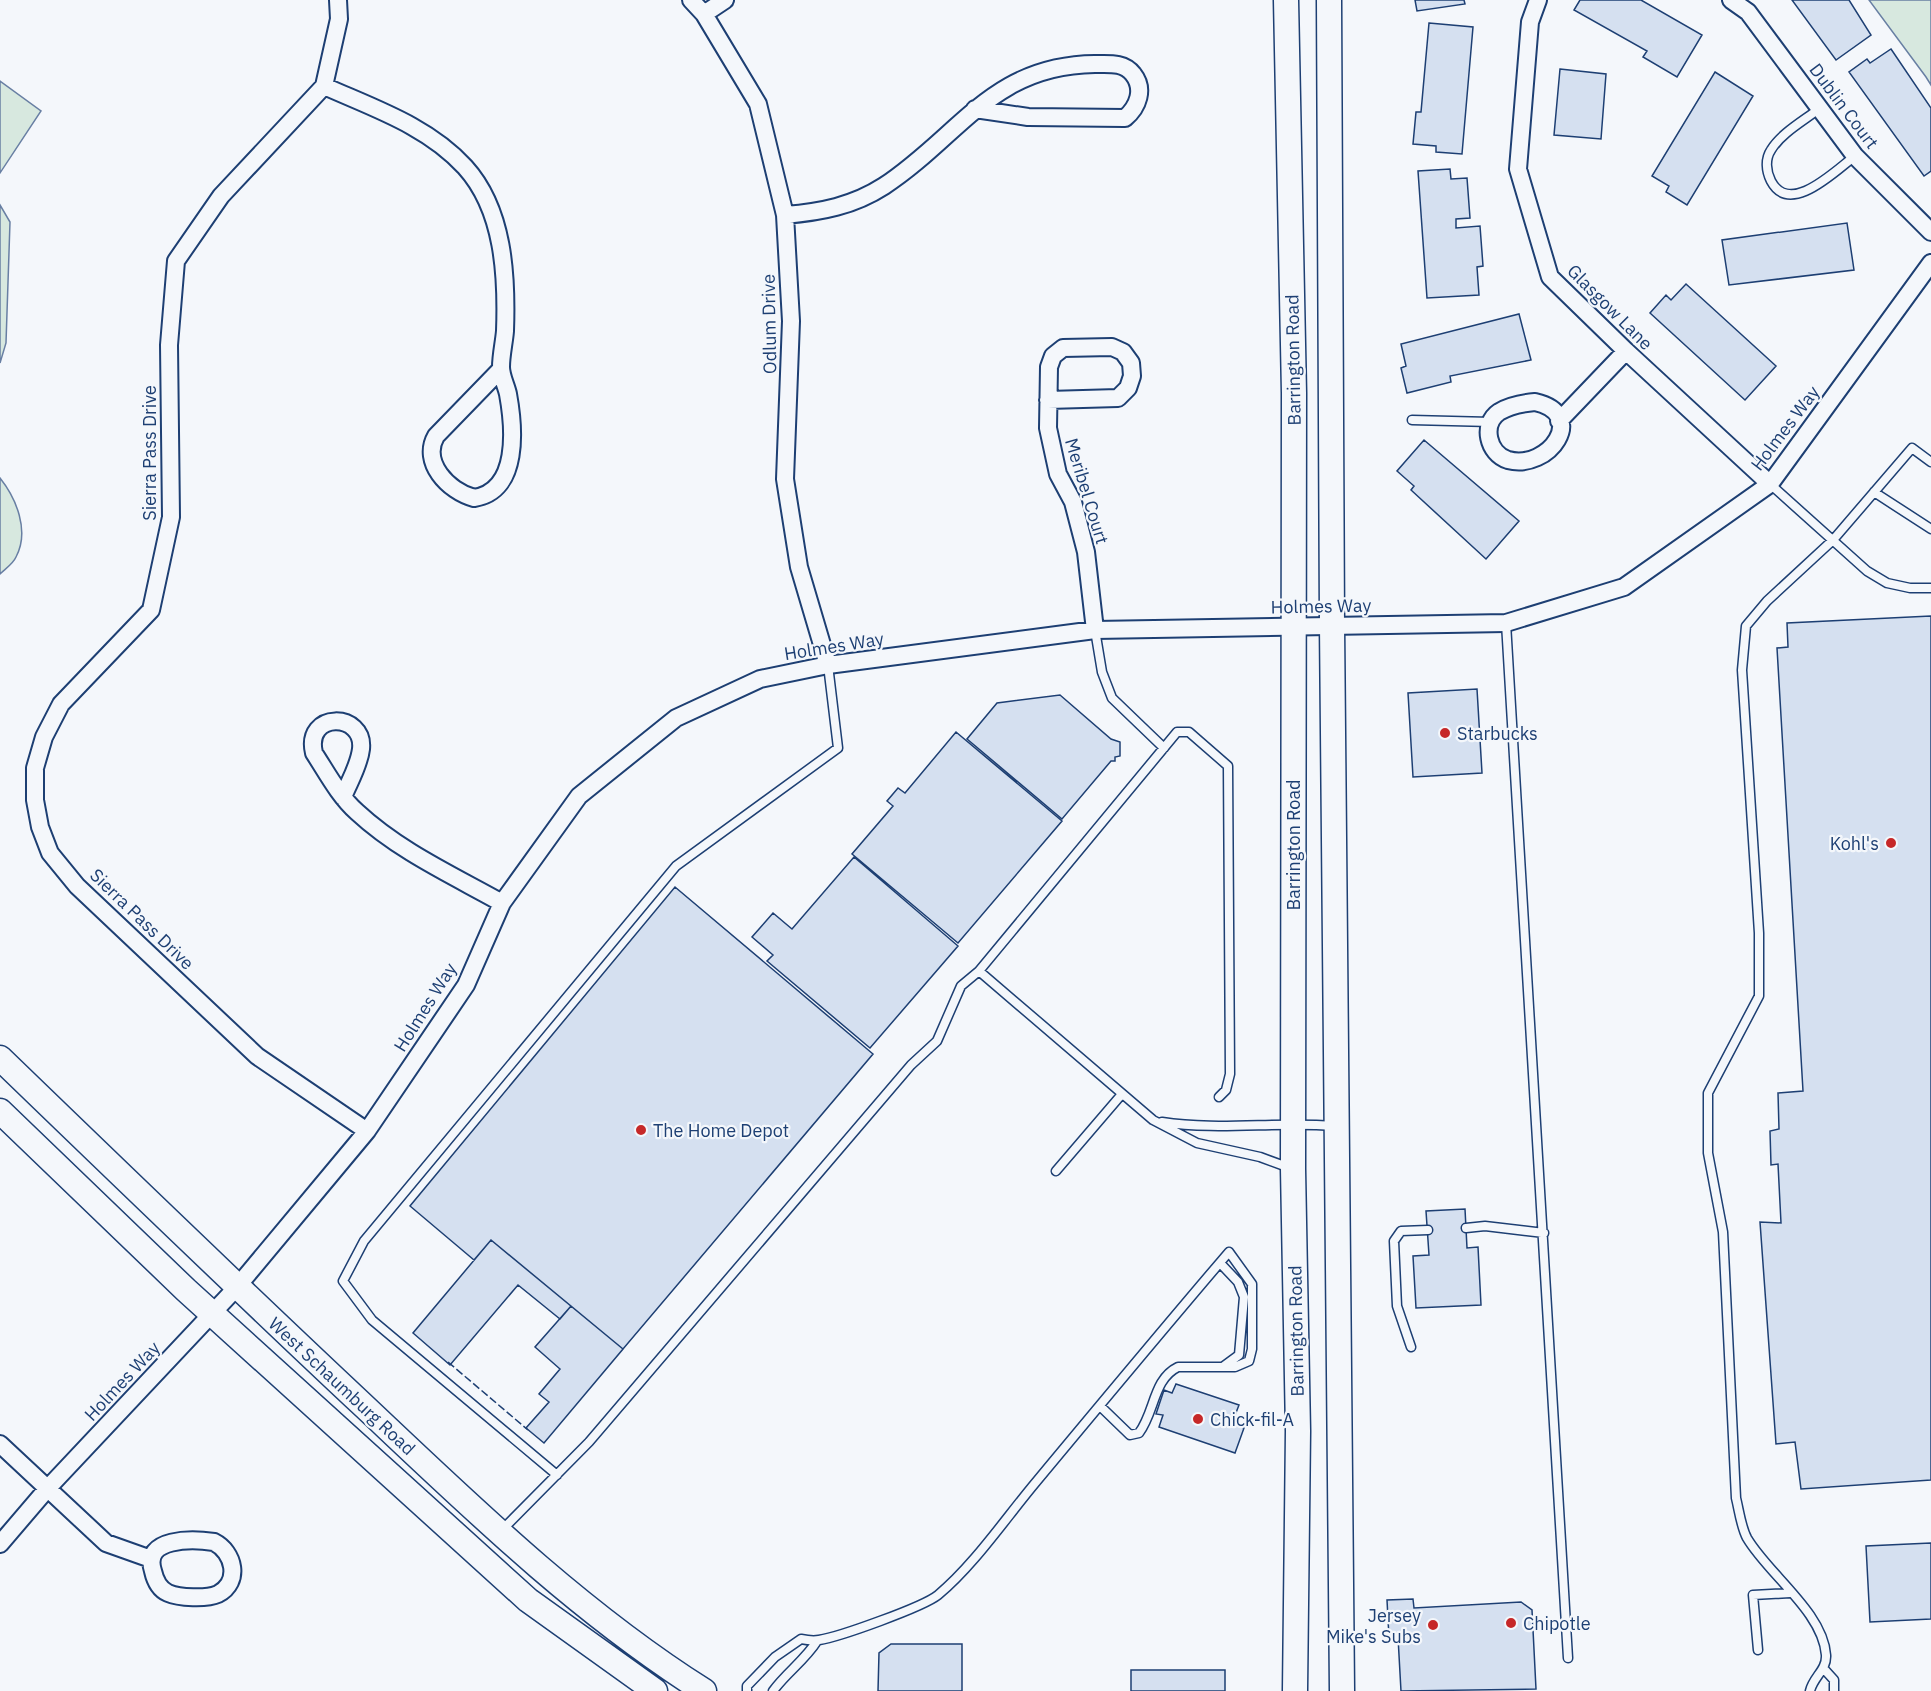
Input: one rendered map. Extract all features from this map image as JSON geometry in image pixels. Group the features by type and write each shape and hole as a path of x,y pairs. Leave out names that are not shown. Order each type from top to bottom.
{"main road":[{"name":"Barrington Road","path":"1286,0 1294,393 1293,1169 1298,1431 1295,1691"},
{"name":"Barrington Road","path":"1329,0 1332,625 1342,1691"},
{"name":"West Schaumburg Road","path":"0,1058 237,1287 498,1533 579,1600 704,1691"},
{"name":"West Schaumburg Road","path":"0,1112 186,1290 213,1312 528,1600 655,1691"}],"street":[{"path":"338,0 339,19 324,86 422,130 466,167 492,209 501,248 505,332 501,369 508,395 511,456 498,485 491,492 474,498 457,490 433,467 430,450 436,436 501,369"},
{"name":"Odlum Drive","path":"691,0 704,14 758,104 785,215 791,321 785,479 800,567 828,666"},
{"path":"704,14 725,0"},
{"name":"Glasgow Lane","path":"1538,0 1530,22 1518,169 1551,276 1626,351 1770,484"},
{"name":"Dublin Court","path":"1731,0 1748,12 1855,156 1931,232"},
{"path":"785,215 824,212 866,196 912,165 975,109 1010,84 1038,71 1069,64 1115,64 1126,67 1135,75 1139,88 1138,102 1125,118 1028,117 975,109"},
{"name":"Sierra Pass Drive","path":"324,86 221,196 176,261 169,345 171,517 151,609 61,704 44,737 35,768 35,800 40,827 50,853 77,886 257,1056 368,1131"},
{"name":"Holmes Way","path":"0,1544 47,1489 237,1287 368,1131 466,985 502,903 579,796 676,718 760,679 828,666 1095,630 1506,622 1624,587 1770,484 1931,263"},
{"name":"Meribel Court","path":"1048,400 1118,398 1128,388 1131,363 1123,352 1112,347 1058,351 1049,366 1048,400 1048,428 1058,474 1073,502 1086,552 1095,630"},
{"path":"1559,421 1626,351"},
{"path":"1535,402 1551,408 1559,421 1561,433 1553,448 1546,453 1519,461 1502,458 1495,452 1488,436 1491,422 1499,412 1535,402"},
{"path":"343,797 357,812 401,847 502,903"},
{"path":"0,1444 106,1543 151,1558"},
{"path":"214,1542 230,1555 231,1578 218,1594 168,1593 157,1583 151,1558 158,1548 169,1543 214,1542"}],"lane":[{"path":"1820,108 1771,149 1767,161 1768,175 1774,187 1786,194 1801,194 1813,188 1855,156"},
{"path":"1412,420 1491,422"},
{"path":"1810,1691 1812,1683 1824,1669 1826,1654 1816,1623 1746,1537 1736,1498 1723,1232 1708,1153 1708,1093 1759,996 1759,933 1742,670 1746,626 1767,601 1833,540 1912,448 1931,462"},
{"path":"1770,484 1867,571 1887,584 1910,588 1931,588"},
{"path":"1874,492 1931,529"},
{"path":"1506,622 1568,1658"},
{"path":"1095,630 1102,672 1112,698 1164,748"},
{"path":"557,1475 372,1320 344,1281 364,1240 676,866 838,748 828,666"},
{"path":"498,1533 589,1443 911,1065 937,1041 961,986 980,971 1177,732 1189,732 1228,766 1230,1074 1226,1090 1219,1097"},
{"path":"980,971 1153,1120 1197,1143 1260,1157 1293,1169"},
{"path":"1056,1171 1122,1094"},
{"path":"1153,1120 1196,1127 1293,1123 1338,1127"},
{"path":"1466,1228 1485,1226 1544,1233"},
{"path":"1411,1347 1397,1306 1394,1240 1401,1231 1428,1230"},
{"path":"747,1691 747,1686 786,1648 801,1639 817,1641 855,1630 935,1597 954,1580 1229,1252 1252,1284 1252,1349 1249,1361 1235,1367 1178,1367 1170,1371 1162,1379 1146,1424 1139,1433 1130,1435 1100,1406"},
{"path":"1220,1263 1238,1282 1244,1297 1239,1355 1221,1367"},
{"path":"1758,1650 1753,1595 1790,1593"},
{"path":"773,1691 784,1676 808,1655 817,1641"},
{"path":"1824,1669 1834,1680 1834,1691"}],"shaded area":[{"path":"1869,0 1931,0 1931,85 1926,77"},
{"path":"0,81 41,111 0,173"},
{"path":"0,205 10,222 6,343 0,363"},
{"path":"0,478 16,505 22,536 15,560 0,574"}],"building":[{"path":"1415,0 1464,0 1465,4 1417,11"},
{"path":"1580,0 1641,0 1702,35 1677,77 1643,57 1647,51 1574,10"},
{"path":"1792,0 1849,0 1871,35 1836,60"},
{"path":"1429,23 1473,27 1462,154 1436,152 1436,146 1413,144 1416,112 1421,112"},
{"path":"1891,49 1931,108 1931,171 1924,176 1849,72 1867,59 1870,63"},
{"path":"1560,69 1606,74 1601,139 1554,135"},
{"path":"1715,72 1753,96 1687,205 1666,192 1669,186 1652,176"},
{"path":"1450,169 1451,179 1467,178 1470,218 1456,219 1456,228 1480,226 1483,266 1477,267 1479,295 1427,298 1418,171"},
{"path":"1847,223 1854,270 1729,285 1722,240"},
{"path":"1686,284 1776,366 1745,400 1650,313 1666,295 1671,300"},
{"path":"1519,314 1531,360 1450,376 1451,382 1407,393 1401,368 1406,366 1401,344"},
{"path":"1424,440 1519,521 1486,559 1411,490 1414,486 1397,471"},
{"path":"1931,616 1931,1480 1801,1489 1795,1442 1776,1444 1760,1222 1781,1223 1778,1164 1771,1165 1770,1131 1779,1129 1778,1093 1803,1091 1777,648 1788,647 1787,623"},
{"name":"Starbucks","path":"1477,689 1482,773 1413,777 1408,693"},
{"path":"1060,695 1111,739 1120,742 1120,756 1115,757 1115,761 1111,761 1062,819 967,739 997,703"},
{"path":"956,732 1062,821 958,943 852,854 893,806 887,801 898,788 905,793"},
{"path":"854,857 958,946 870,1048 767,961 773,955 752,937 773,913 792,929"},
{"name":"The Home Depot","path":"675,887 873,1054 623,1349 491,1240 474,1260 410,1206"},
{"path":"1465,1209 1467,1248 1478,1247 1481,1305 1416,1308 1413,1256 1429,1255 1426,1211"},
{"path":"491,1240 571,1306 560,1319 518,1285 450,1365 413,1333"},
{"path":"571,1306 623,1349 544,1443 526,1428 549,1402 539,1394 560,1369 535,1347"},
{"name":"Chick-fil-A","path":"1176,1384 1239,1405 1232,1423 1244,1428 1235,1453 1159,1427 1163,1415 1156,1414 1164,1390 1172,1393"},
{"path":"1931,1543 1931,1619 1870,1622 1866,1546"},
{"path":"1413,1599 1414,1608 1521,1602 1532,1610 1536,1689 1401,1691 1398,1637 1389,1638 1387,1600"},
{"path":"891,1644 962,1644 962,1691 878,1691 879,1653"},
{"path":"1131,1670 1225,1670 1225,1691 1131,1691"}],"fence":[{"path":"448,1362 528,1430"}],"place":[{"name":"Starbucks","path":"1445,733"},
{"name":"Kohl's","path":"1891,843"},
{"name":"The Home Depot","path":"641,1130"},
{"name":"Chick-fil-A","path":"1198,1419"},
{"name":"Chipotle","path":"1511,1623"},
{"name":"Jersey Mike's Subs","path":"1433,1625"}]}
